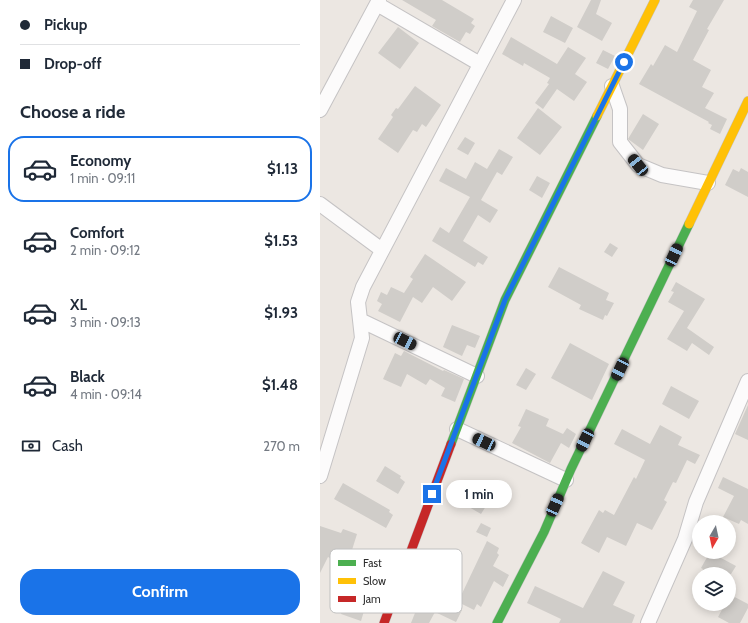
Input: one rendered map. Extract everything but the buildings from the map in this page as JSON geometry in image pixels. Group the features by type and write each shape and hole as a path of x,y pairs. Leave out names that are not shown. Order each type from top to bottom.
{"street":[{"path":"320,476 362,338 362,321 358,302 363,287 514,0"},
{"path":"411,549 505,300 655,0"},
{"path":"320,110 378,2 480,64"},
{"path":"612,86 620,109 620,142 638,165 662,175 708,183"},
{"path":"496,623 544,532 566,480 748,101"},
{"path":"320,204 382,250"},
{"path":"362,321 477,376"},
{"path":"648,623 685,539 696,502 748,381"},
{"path":"456,429 566,480"},
{"path":"384,623 388,613"}],"traffic: fast":[{"path":"451,444 505,300 597,116"},
{"path":"497,623 544,532 571,469 689,224"}],"traffic: slow":[{"path":"597,116 655,0"},
{"path":"689,224 748,101"}],"traffic: jam":[{"path":"412,549 451,444"},
{"path":"384,623 388,613"}],"route":[{"path":"432,494 505,300 624,62"}]}
